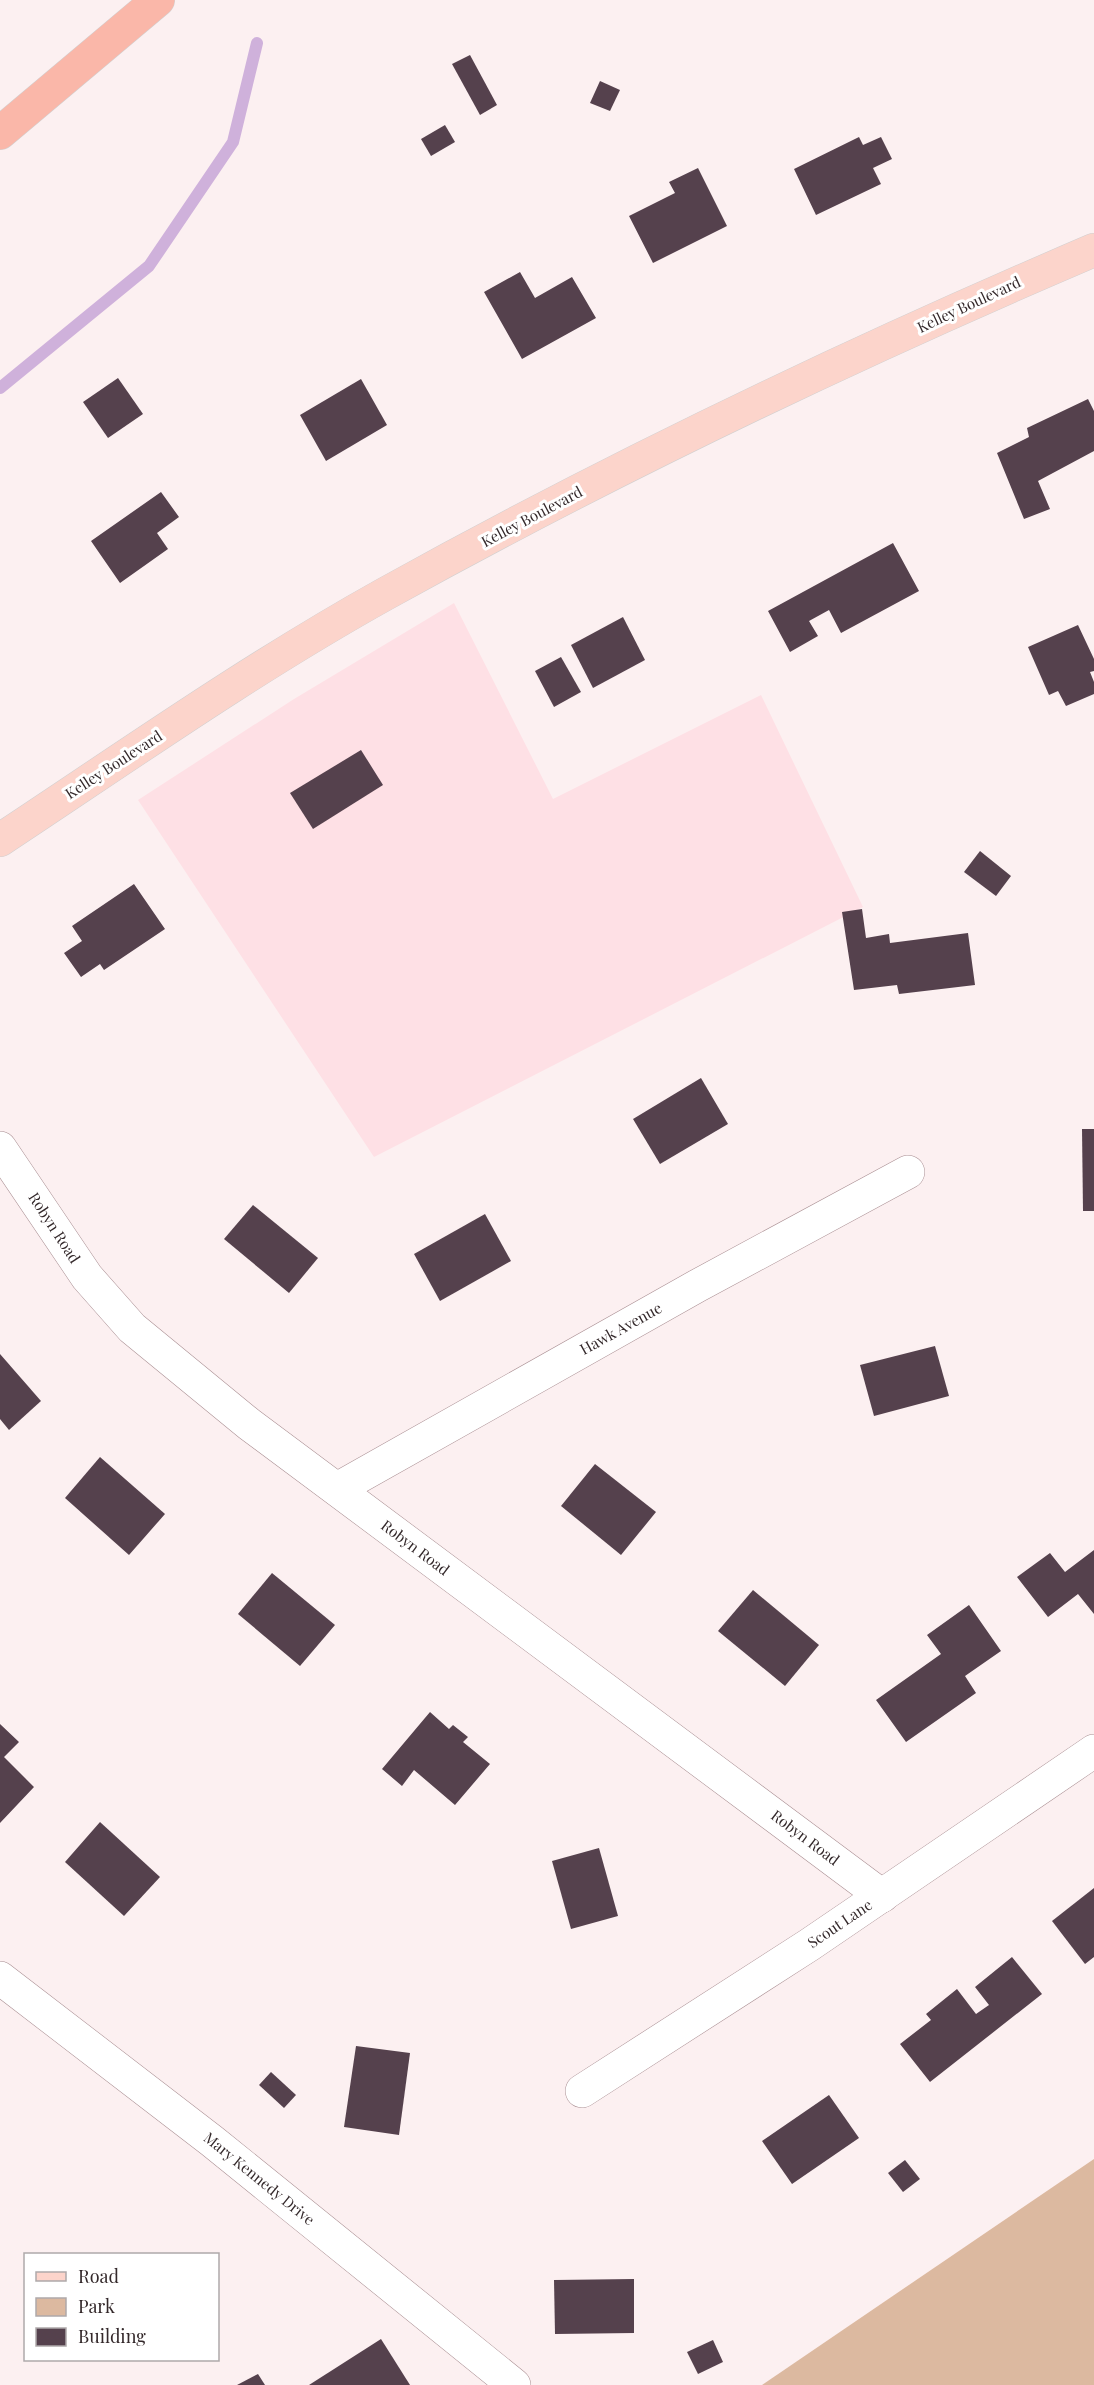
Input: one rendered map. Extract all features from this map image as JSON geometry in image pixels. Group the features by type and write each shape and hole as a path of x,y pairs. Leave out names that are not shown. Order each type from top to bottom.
{"highway":[{"path":"0,133 158,0"}],"main road":[{"name":"Kelley Boulevard","path":"0,840 241,681 384,595 580,491 764,401 1003,289 1094,250"}],"street":[{"name":"Robyn Road","path":"0,1148 87,1277 132,1328 249,1424 882,1896"},
{"name":"Hawk Avenue","path":"337,1489 697,1286 908,1172"},
{"name":"Scout Lane","path":"582,2091 882,1896 1094,1751"},
{"name":"Mary Kennedy Drive","path":"0,1978 212,2141 514,2385"}],"shaded area":[{"path":"454,603 553,799 761,695 863,907 374,1157 138,800 294,699"}],"green space":[{"path":"1094,2159 1094,2385 762,2385"}],"building":[{"path":"470,55 497,105 480,115 452,64"},
{"path":"600,81 620,90 610,111 590,103"},
{"path":"445,125 455,142 431,156 421,139"},
{"path":"859,137 863,145 881,137 892,159 873,168 881,184 816,215 794,169"},
{"path":"698,168 727,226 653,263 629,216 675,193 669,182"},
{"path":"520,272 535,298 572,277 596,318 522,359 484,292"},
{"path":"118,378 143,414 108,438 83,402"},
{"path":"361,379 387,425 326,461 300,415"},
{"path":"1088,399 1094,411 1094,451 1038,481 1050,509 1024,519 997,453 1029,437 1027,428"},
{"path":"161,492 179,517 157,533 168,549 120,583 91,541"},
{"path":"893,543 919,591 841,633 829,610 809,621 818,636 790,652 768,611"},
{"path":"623,617 645,660 593,688 571,645"},
{"path":"1078,625 1094,659 1094,671 1090,672 1094,682 1094,694 1066,706 1058,691 1049,695 1028,647"},
{"path":"561,657 581,692 554,707 535,671"},
{"path":"361,750 383,785 313,829 290,793"},
{"path":"980,851 1011,876 996,896 964,872"},
{"path":"134,884 165,929 104,970 100,964 81,977 64,953 82,941 72,926"},
{"path":"862,909 866,938 889,934 890,943 968,933 975,985 899,994 897,985 854,990 842,912"},
{"path":"701,1078 728,1124 660,1164 633,1119"},
{"path":"1082,1129 1094,1129 1094,1211 1083,1211"},
{"path":"253,1205 318,1258 289,1293 224,1239"},
{"path":"485,1214 511,1261 440,1301 414,1254"},
{"path":"935,1346 949,1396 874,1416 860,1365"},
{"path":"0,1354 41,1401 9,1430 0,1419"},
{"path":"100,1457 165,1514 129,1555 65,1498"},
{"path":"595,1464 656,1512 621,1555 561,1506"},
{"path":"1094,1550 1094,1614 1078,1594 1048,1617 1017,1577 1050,1553 1065,1572"},
{"path":"272,1573 335,1625 300,1666 238,1614"},
{"path":"753,1590 819,1645 785,1686 718,1631"},
{"path":"969,1605 1001,1651 965,1676 976,1693 906,1742 876,1700 941,1654 927,1635"},
{"path":"430,1712 449,1729 453,1725 468,1737 463,1742 490,1764 455,1805 414,1770 402,1786 382,1769"},
{"path":"0,1724 19,1742 4,1757 34,1787 0,1823"},
{"path":"100,1822 160,1877 124,1916 65,1862"},
{"path":"599,1848 618,1916 571,1929 552,1861"},
{"path":"1094,1888 1094,1957 1085,1964 1052,1921"},
{"path":"1012,1957 1042,1994 930,2082 900,2044 931,2020 926,2014 957,1989 976,2014 989,2005 975,1987"},
{"path":"356,2046 410,2053 399,2135 344,2127"},
{"path":"271,2072 296,2095 284,2108 259,2085"},
{"path":"829,2095 859,2138 792,2184 762,2141"},
{"path":"905,2160 920,2179 903,2192 888,2173"},
{"path":"634,2279 634,2333 555,2334 554,2280"},
{"path":"381,2339 410,2385 309,2385"},
{"path":"713,2340 723,2362 698,2374 687,2352"},
{"path":"258,2374 265,2385 237,2385"}],"waterway":[{"path":"0,388 149,266 233,142 257,43"}]}
